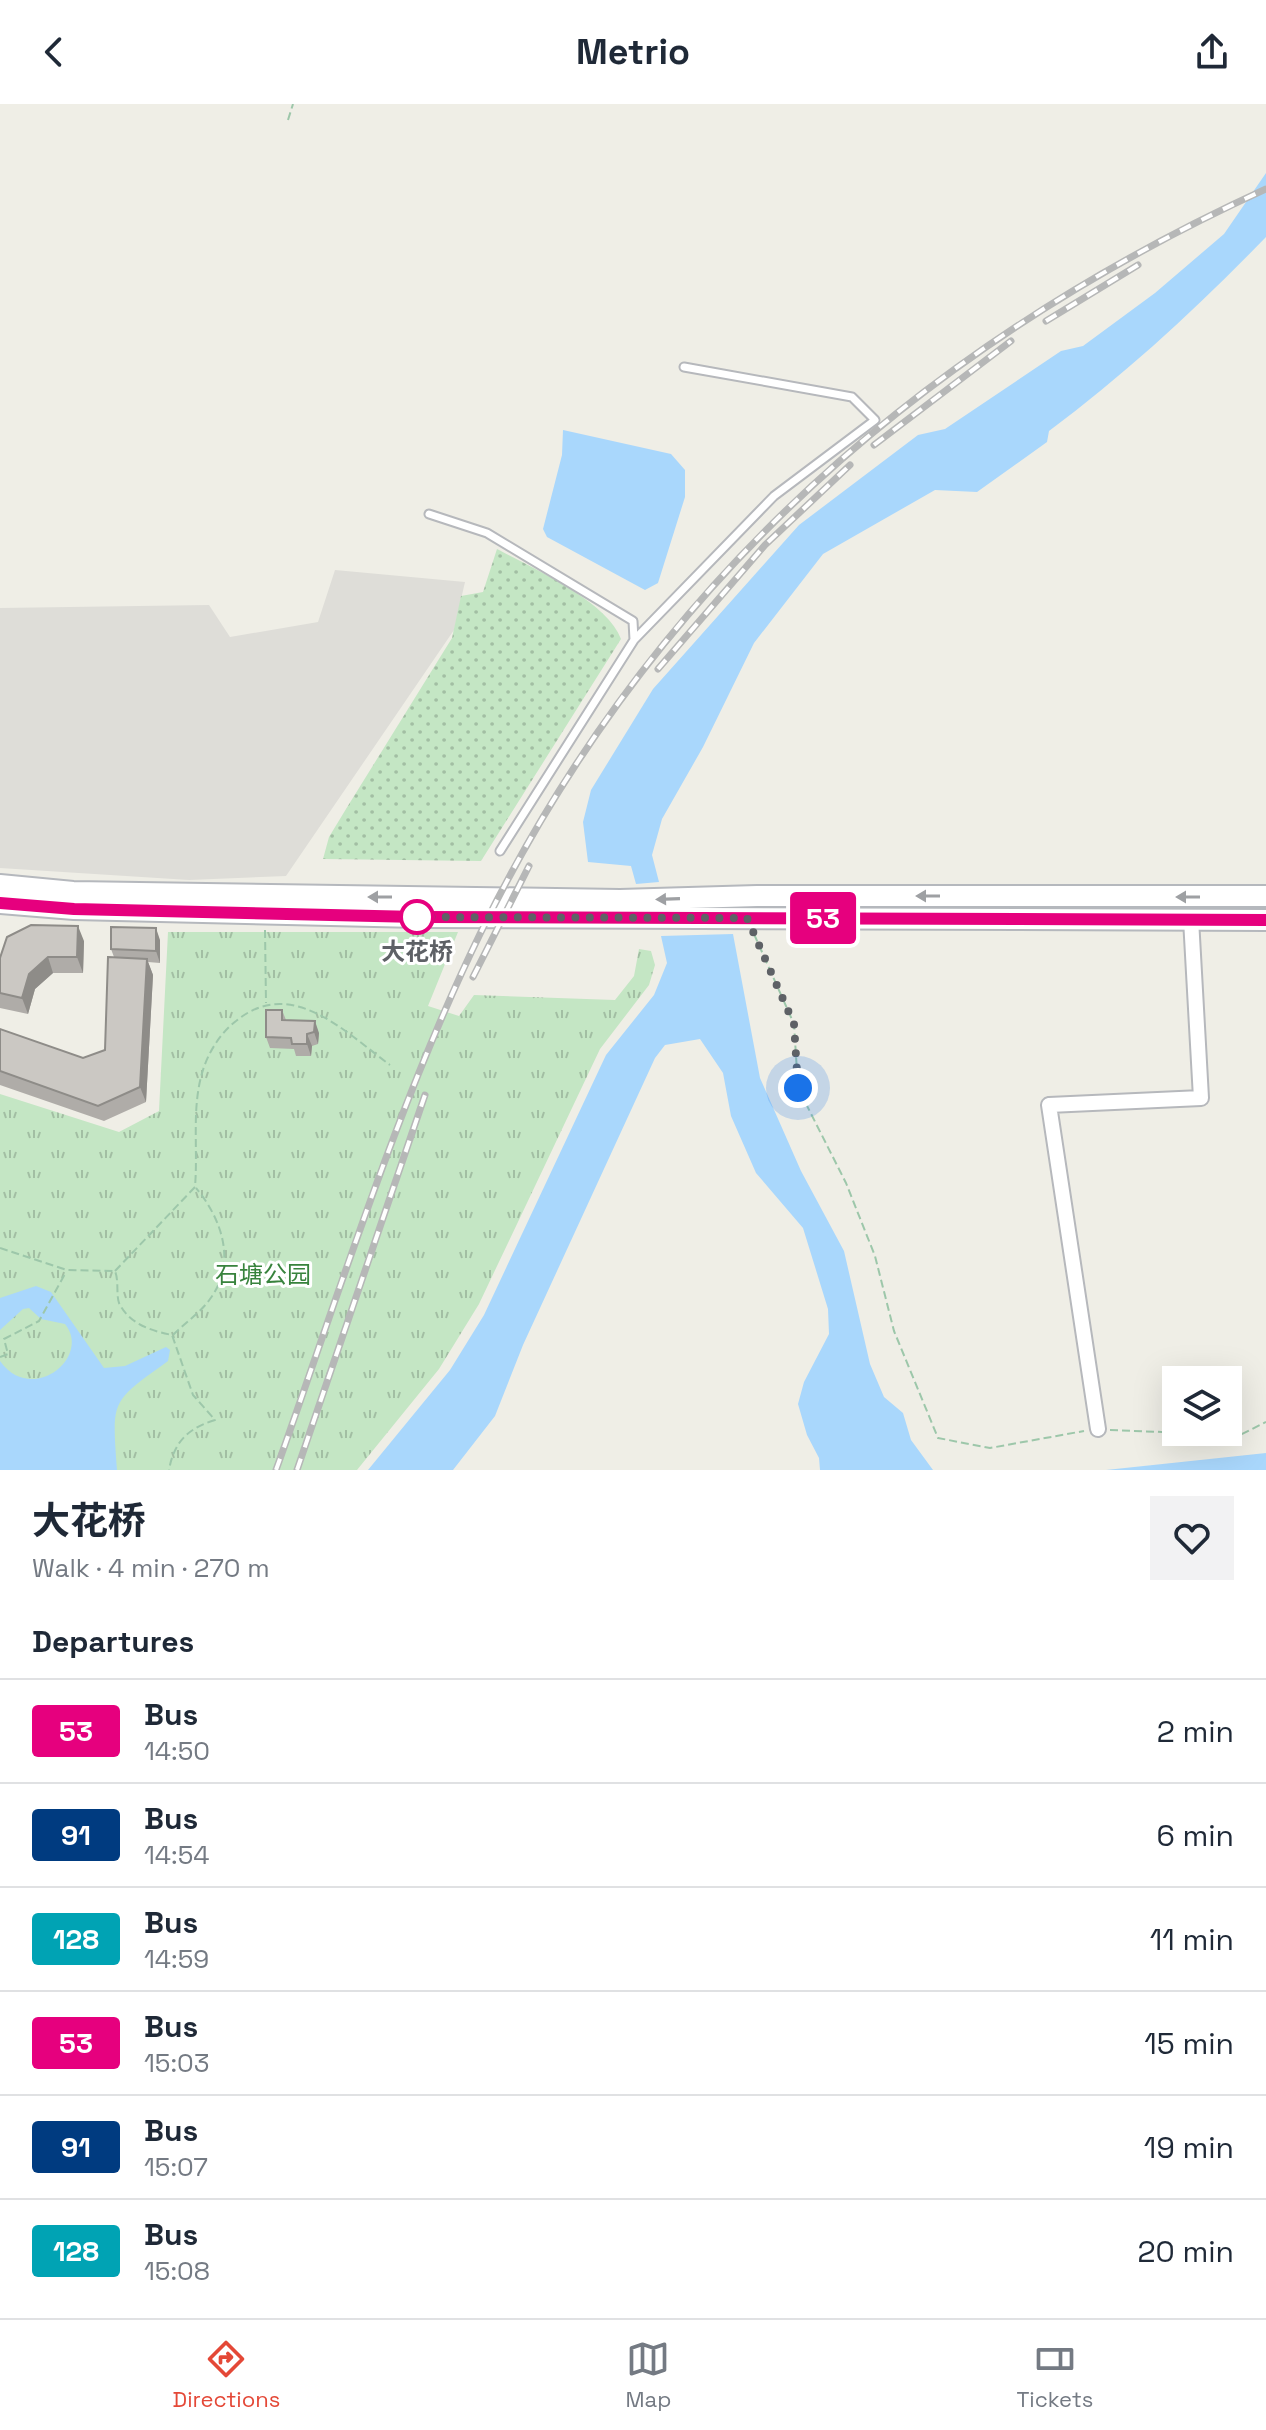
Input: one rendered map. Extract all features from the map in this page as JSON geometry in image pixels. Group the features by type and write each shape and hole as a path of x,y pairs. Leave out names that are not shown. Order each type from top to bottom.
{"main road":[{"path":"0,885 73,892 620,900 1266,896"},
{"path":"0,903 74,909 264,911 418,917 1266,920"}],"street":[{"path":"1098,1429 1049,1105 1201,1098 1191,919"}],"lane":[{"path":"500,851 634,640 774,496 875,420 852,397 684,367"},
{"path":"429,514 487,533 633,621 634,640"}],"path":[{"path":"288,120 293,104"},
{"path":"264,911 266,1004"},
{"path":"747,918 794,1024 798,1088 846,1183 875,1256 894,1331 938,1438 990,1448 1098,1429 1240,1435 1266,1422"},
{"path":"172,1335 211,1299 224,1268 225,1239 207,1201 195,1187 196,1112 201,1077 211,1051 229,1026 252,1008 266,1004 276,1002 305,1007 390,1065"},
{"path":"0,1248 67,1270 115,1271 195,1187"},
{"path":"0,1357 8,1354 4,1339 39,1321 67,1270"},
{"path":"115,1271 118,1302 133,1319 147,1330 172,1335"},
{"path":"169,1470 181,1439 192,1427 215,1420 193,1395 172,1335"}],"shaded area":[{"path":"335,570 465,582 454,630 286,876 189,880 0,868 0,608 209,605 230,637 318,622"}],"green space":[{"path":"497,549 585,599 613,625 621,639 481,861 323,859 329,837 452,638 461,596 483,592"},
{"name":"石塘公园","path":"168,932 458,932 428,1006 459,1016 474,995 615,1000 634,976 639,949 651,951 655,965 649,985 600,1049 479,1304 439,1369 357,1470 0,1470 0,1094 119,1132 159,1111"}],"water":[{"path":"1266,173 1266,237 1161,338 1049,431 1047,442 977,492 935,490 823,554 754,643 703,747 662,819 652,855 659,882 636,884 631,866 588,862 583,822 591,790 653,689 799,525 918,435 945,429 1061,351 1083,346 1155,293 1224,234"},
{"path":"563,430 671,454 685,470 685,497 658,583 645,590 547,537 543,529 562,455"},
{"path":"733,934 760,1078 801,1171 844,1251 870,1364 884,1397 903,1413 911,1440 933,1470 820,1470 819,1458 807,1435 798,1404 804,1382 829,1334 828,1309 803,1228 756,1173 731,1116 723,1073 700,1039 665,1045 655,1058 523,1345 495,1416 453,1470 368,1470 450,1370 484,1315 606,1055 654,995 667,963 661,936"},
{"path":"36,1286 51,1292 104,1368 125,1366 166,1347 170,1350 168,1361 135,1386 119,1405 115,1429 117,1470 0,1470 0,1361 13,1374 27,1379 42,1378 55,1372 71,1350 71,1337 65,1324 41,1319 29,1308 23,1309 0,1330 0,1298"},
{"path":"1266,1453 1266,1470 1106,1470"}],"building":[{"path":"31,925 78,926 77,957 48,957 29,974 22,998 0,993 0,958 7,937"},
{"path":"111,927 156,928 156,951 111,949"},
{"path":"108,957 147,959 140,1087 98,1106 0,1071 0,1029 83,1058 105,1050"},
{"path":"266,1010 282,1010 282,1020 315,1021 314,1032 307,1034 307,1044 292,1044 291,1038 266,1037"}],"railway":[{"path":"276,1470 371,1199 450,999 480,934 548,809 625,694 711,588 806,491 909,403 1020,324 1139,252 1266,189"},
{"path":"1046,321 1138,265"},
{"path":"874,445 1011,341"},
{"path":"658,669 765,545 850,465"},
{"path":"473,977 529,866"},
{"path":"297,1470 425,1095"}],"bus line":[{"name":"53","path":"0,903 74,909 418,917 1266,920"}],"place":[{"name":"大花桥","path":"417,917"}],"route":[{"path":"417,917 747,918 794,1024 798,1088"}]}
